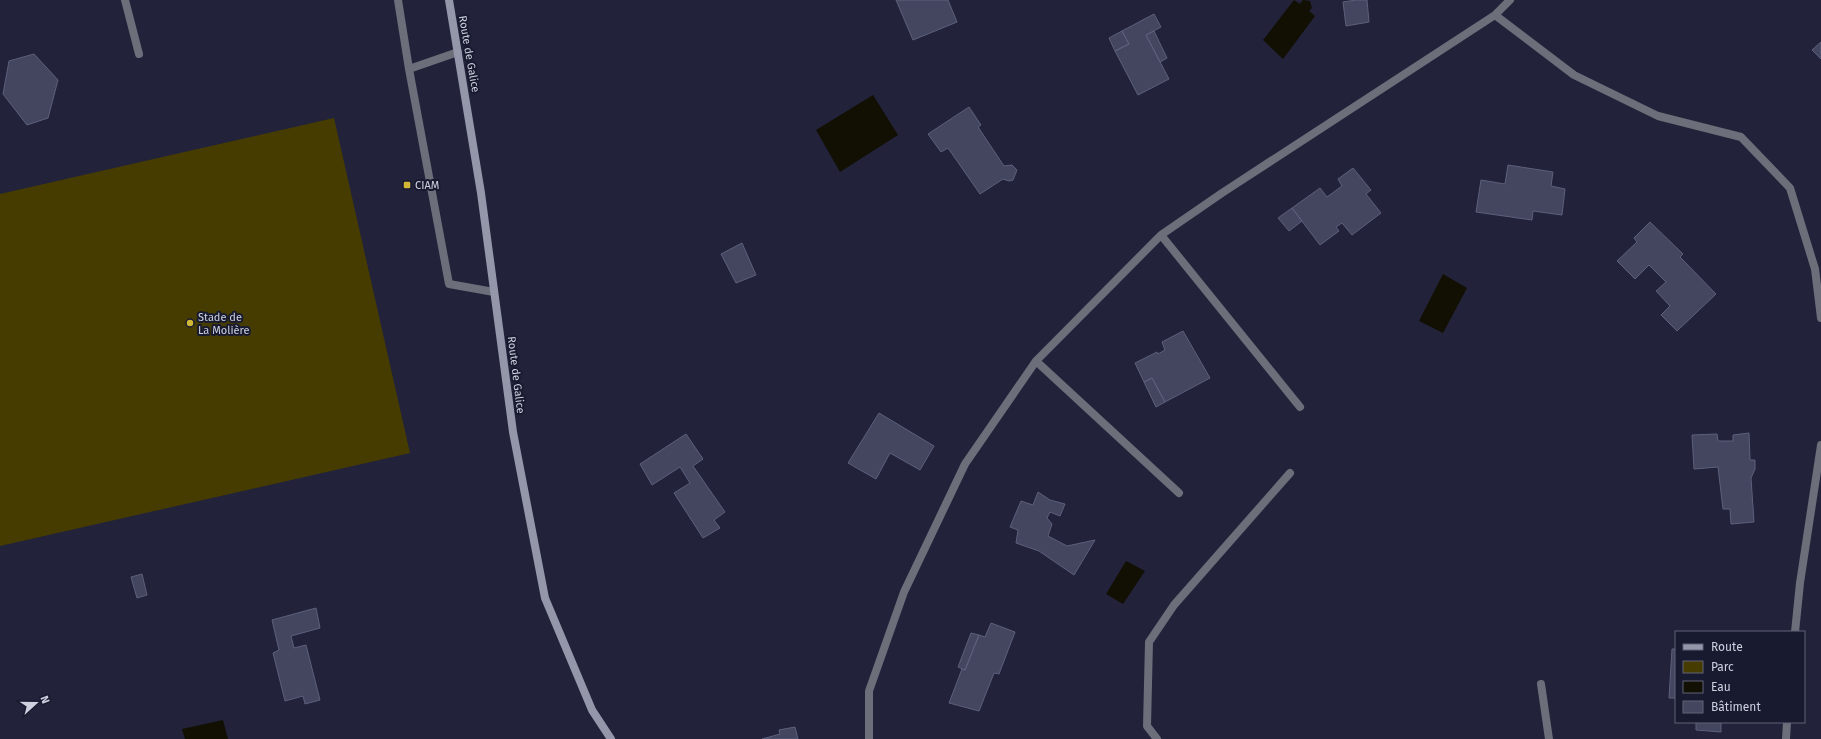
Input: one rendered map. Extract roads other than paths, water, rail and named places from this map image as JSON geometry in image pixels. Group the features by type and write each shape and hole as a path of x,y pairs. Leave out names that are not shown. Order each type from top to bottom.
{"main road":[{"name":"Route de Galice","path":"449,0 481,193 513,432 545,598 592,710 611,739"}],"street":[{"path":"125,0 139,54"},
{"path":"398,0 409,69 449,284 494,292"},
{"path":"869,739 869,692 904,592 965,464 1036,360 1161,235 1222,192 1495,15 1510,0"},
{"path":"1495,15 1574,75 1658,116 1741,137 1790,188 1815,269 1821,318"},
{"path":"409,69 458,52"},
{"path":"1161,235 1300,407"},
{"path":"1036,360 1179,493"},
{"path":"1795,631 1800,583 1821,445"},
{"path":"1157,739 1147,726 1149,642 1174,605 1290,473"},
{"path":"1541,684 1549,739"},
{"path":"1786,739 1787,723"}],"water":[{"path":"1294,0 1300,4 1303,0 1310,1 1312,8 1309,11 1315,16 1283,59 1263,40"},
{"path":"873,95 898,135 840,172 816,130"},
{"path":"1443,274 1467,288 1443,333 1419,321"},
{"path":"1126,561 1145,571 1123,604 1106,594"},
{"path":"223,720 228,739 185,739 182,729"}],"place":[{"name":"CIAM","path":"407,185"},
{"name":"Stade de La Molière","path":"190,323"}]}
